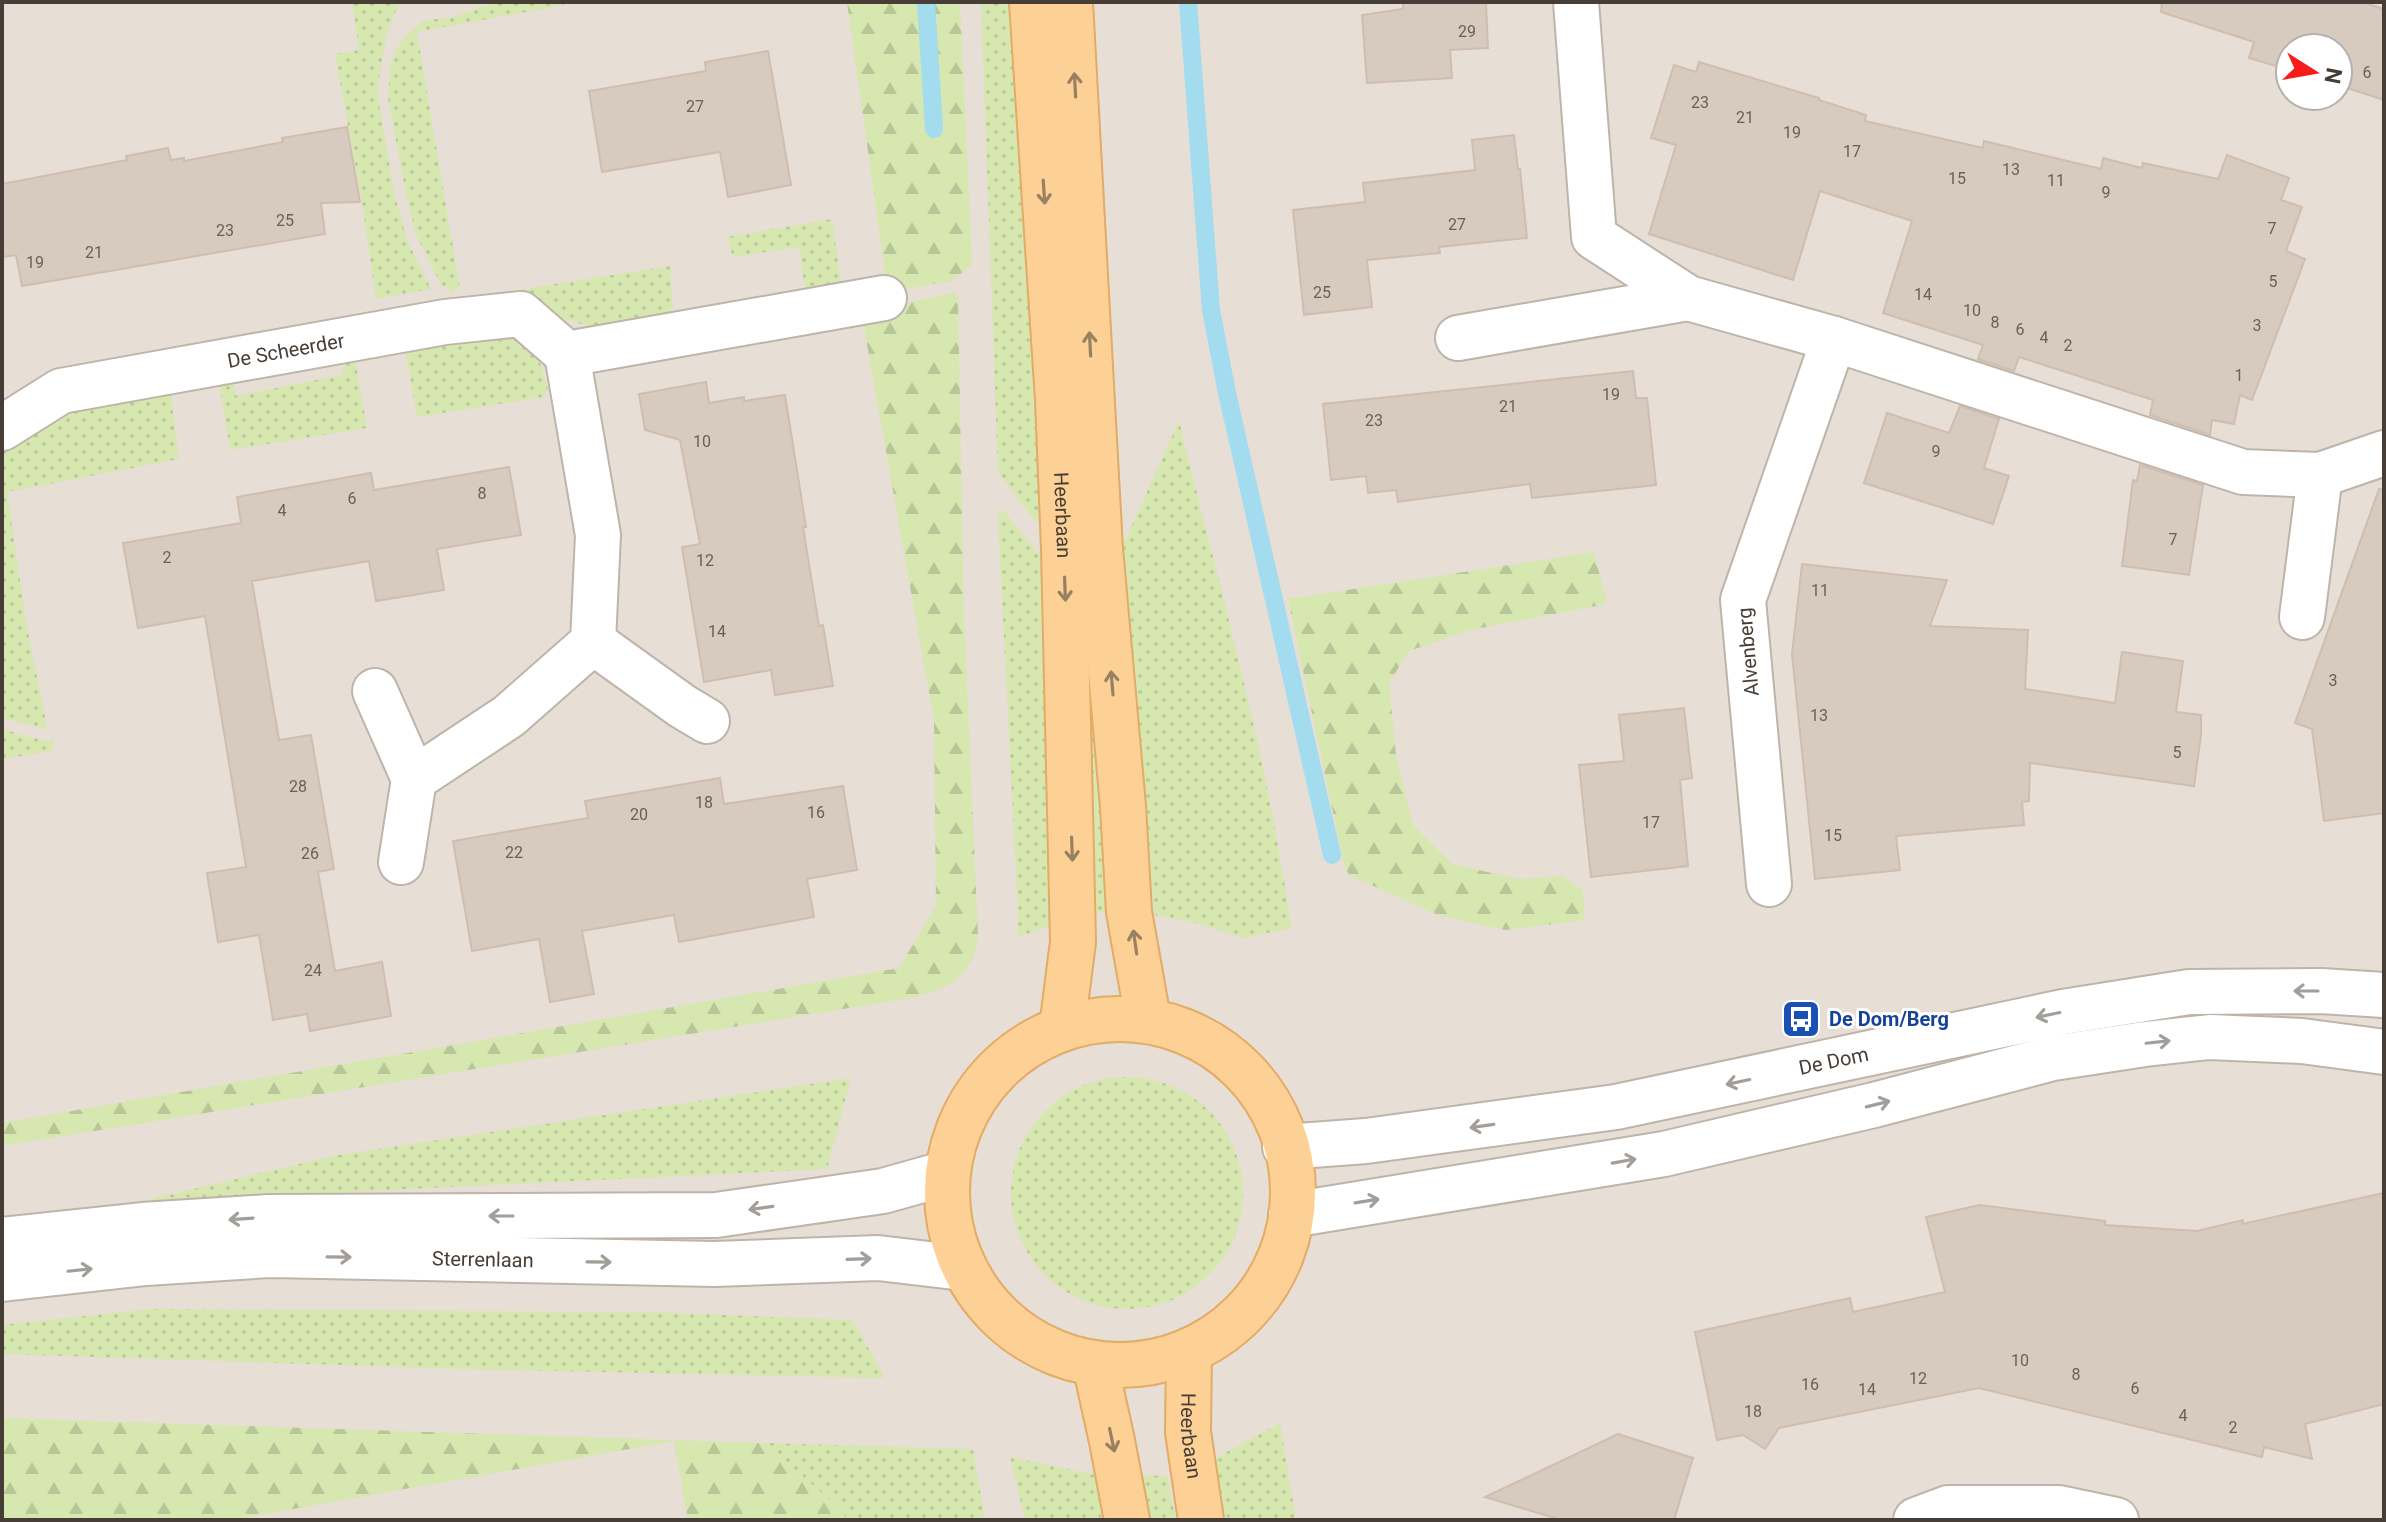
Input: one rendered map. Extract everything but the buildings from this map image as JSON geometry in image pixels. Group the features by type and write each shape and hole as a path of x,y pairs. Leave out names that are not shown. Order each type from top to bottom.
{"main road":[{"name":"Heerbaan","path":"1032,2 1058,400 1064,549 1073,942 1062,1028"},
{"name":"Heerbaan","path":"1070,2 1100,549 1123,806 1129,912 1148,1019"},
{"path":"1096,1019 1148,1019 1202,1037 1248,1073 1279,1121 1293,1177 1289,1231 1269,1282 1234,1323 1189,1352 1142,1364 1095,1364 1041,1347 996,1314 963,1268 948,1222 947,1173 963,1116 998,1068 1062,1028 1096,1019"},
{"name":"Heerbaan","path":"1189,1352 1188,1432 1201,1520"},
{"path":"1095,1364 1127,1520"}],"street":[{"path":"1576,2 1594,237 1688,298 1834,339 2243,472 2320,475 2384,453"},
{"path":"414,779 509,716 593,642 598,535 567,354 884,298"},
{"path":"1458,338 1688,298"},
{"name":"De Scheerder","path":"2,428 61,391 445,322 521,314 567,354"},
{"name":"Alvenberg","path":"1769,884 1743,600 1834,339"},
{"path":"2302,617 2320,475"},
{"path":"593,642 707,721"},
{"path":"375,691 414,779 401,862"},
{"name":"De Dom","path":"1285,1147 1366,1141 1616,1107 2063,1012 2189,992 2321,991 2384,995"},
{"path":"1291,1215 1664,1154 1874,1105 2053,1058 2145,1044 2210,1037 2302,1041 2384,1052"},
{"path":"2,1240 142,1225 269,1217 716,1215 883,1191 947,1173"},
{"name":"Sterrenlaan","path":"2,1279 146,1263 270,1255 714,1264 878,1258 963,1268"},
{"path":"1916,1520 1948,1508 2059,1508 2116,1520"}],"shaded area":[{"path":"2,2 2384,2 2384,1520 2,1520"}],"green space":[{"path":"352,2 400,2 387,31 377,91 394,192 407,240 431,289 376,299 335,54 359,50"},
{"path":"496,2 563,2 564,5 417,32 460,289 449,291 448,286 442,287 416,234 388,98 390,67 400,44 424,20 450,18"},
{"path":"847,2 960,2 972,265 951,281 894,291 886,280"},
{"path":"981,2 1016,2 1043,525 1032,517 998,472"},
{"path":"832,219 842,288 808,292 799,247 733,257 727,237"},
{"path":"670,266 673,307 669,318 593,327 566,320 514,293 505,292"},
{"path":"954,293 958,296 964,617 978,935 975,951 962,974 941,988 899,1000 2,1146 2,1123 899,968 936,906 934,721 863,322 895,317 896,305"},
{"path":"497,333 520,341 534,351 548,390 544,397 417,417 405,349"},
{"path":"355,359 367,428 230,450 219,382 227,381 234,385 236,396 342,375 345,361"},
{"path":"170,390 179,459 7,492 46,729 2,717 2,449 55,418 86,407"},
{"path":"1179,421 1270,800 1291,928 1243,938 1194,922 1154,915 1118,556"},
{"path":"999,509 1005,512 1038,553 1045,570 1055,925 1017,937 1018,913"},
{"path":"1078,534 1109,912 1084,914"},
{"path":"1594,552 1607,604 1470,630 1409,651 1389,683 1396,755 1413,825 1452,864 1519,879 1562,876 1583,890 1585,920 1505,930 1438,915 1349,875 1344,865 1288,599"},
{"path":"2,728 54,742 52,751 2,759"},
{"path":"1127,1077 1150,1079 1172,1086 1192,1096 1209,1111 1224,1128 1234,1148 1241,1170 1241,1216 1234,1238 1224,1258 1209,1275 1192,1290 1172,1300 1150,1307 1127,1309 1104,1307 1082,1300 1062,1290 1045,1275 1030,1258 1020,1238 1013,1216 1011,1193 1013,1170 1020,1148 1030,1128 1045,1111 1062,1096 1082,1086 1104,1079"},
{"path":"851,1078 827,1169 139,1202 338,1155"},
{"path":"150,1309 651,1312 853,1320 885,1378 462,1369 2,1354 2,1325"},
{"path":"2,1418 765,1443 841,1510 847,1520 688,1520 674,1441 232,1520 2,1520"},
{"path":"1280,1423 1296,1520 1224,1520 1214,1459"},
{"path":"765,1443 973,1449 985,1520 847,1520 841,1510"},
{"path":"1010,1457 1096,1475 1102,1520 1025,1520"},
{"path":"1140,1475 1167,1476 1176,1520 1148,1520"}],"waterway":[{"path":"926,2 934,129"},
{"path":"1188,2 1211,310 1332,855"}],"place":[{"name":"De Dom/Berg","path":"1801,1019"}]}
